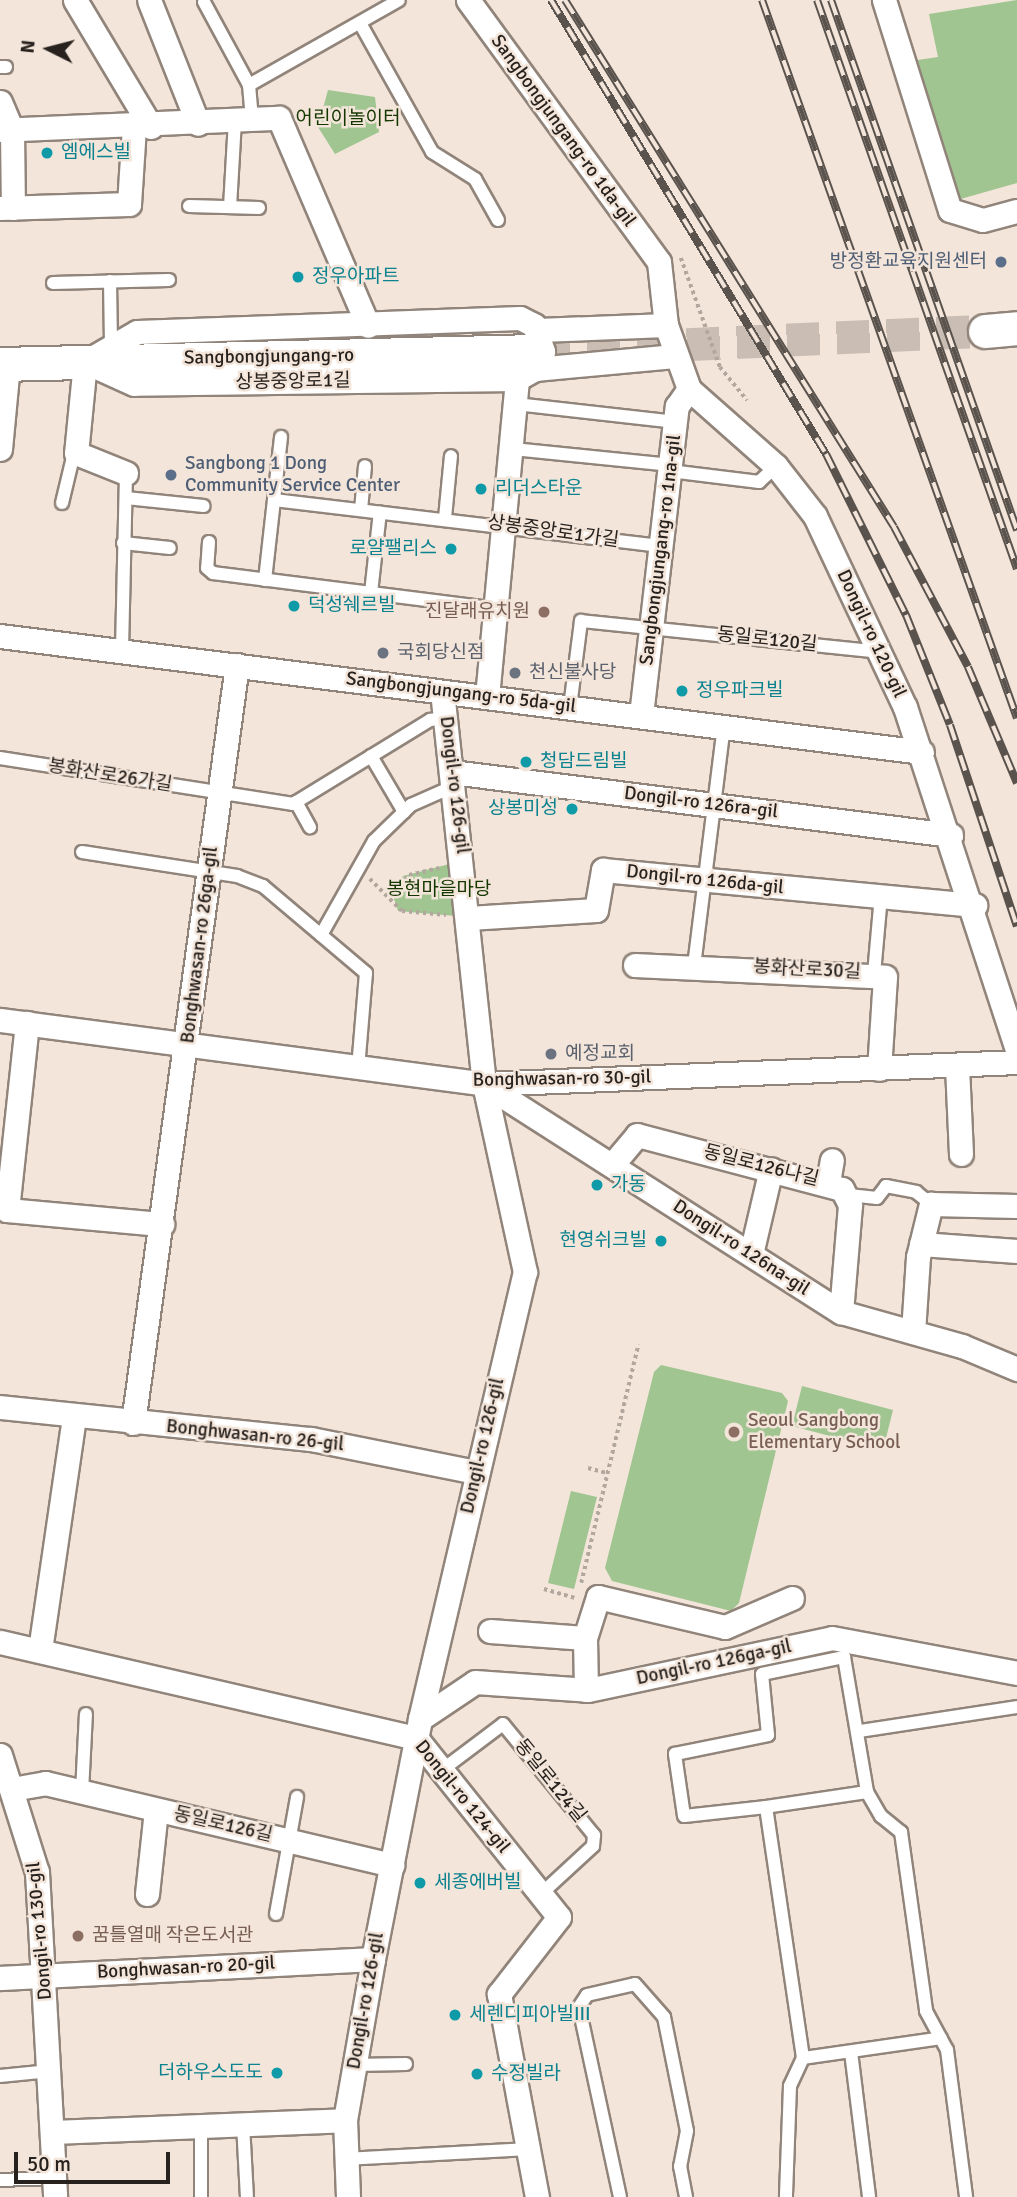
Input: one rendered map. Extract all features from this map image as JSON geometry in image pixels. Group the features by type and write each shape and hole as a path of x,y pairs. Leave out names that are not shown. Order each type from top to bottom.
{"main road":[{"name":"Sangbongjungang-ro","path":"4,364 98,352 532,357"}],"street":[{"path":"0,102 6,130 7,208 129,204 143,127 75,0"},
{"path":"149,0 198,124"},
{"name":"Sangbongjungang-ro 1da-gil","path":"468,0 668,255"},
{"path":"890,1 950,210 983,220 1017,211"},
{"path":"6,130 143,127 280,119 368,326"},
{"name":"Dongil-ro 120-gil","path":"668,255 666,325 674,356 689,389 776,466 815,516 883,653 922,752 975,905 1017,1050"},
{"path":"126,473 75,449 98,352 137,332 368,326 520,318 532,357 516,404 487,697"},
{"path":"532,357 666,325"},
{"path":"532,357 674,356"},
{"path":"0,450 4,364"},
{"name":"Sangbongjungang-ro 1na-gil","path":"641,715 676,422 689,389"},
{"name":"Sangbongjungang-ro 5da-gil","path":"0,636 922,752"},
{"name":"Bonghwasan-ro 26ga-gil","path":"133,1423 187,1048 237,665"},
{"name":"Dongil-ro 126-gil","path":"348,2197 345,2120 373,1959 418,1728 525,1272 484,1084 469,917 442,692"},
{"name":"Dongil-ro 126ra-gil","path":"453,779 713,804 951,835"},
{"name":"Dongil-ro 126da-gil","path":"469,917 596,910 603,870 703,882 975,905"},
{"name":"봉화산로30길","path":"635,965 874,974 887,979 878,1069"},
{"name":"Bonghwasan-ro 30-gil","path":"0,1020 187,1048 484,1084 1017,1062"},
{"path":"27,1023 8,1210 162,1224"},
{"path":"957,1066 961,1154"},
{"name":"Dongil-ro 126na-gil","path":"484,1084 841,1312 913,1332 1017,1369"},
{"name":"동일로126나길","path":"612,1165 637,1135 771,1169 830,1171 849,1195"},
{"path":"751,1254 771,1169"},
{"path":"841,1312 849,1195"},
{"path":"913,1332 921,1244 931,1203 1017,1206"},
{"path":"921,1244 1017,1251"},
{"name":"Bonghwasan-ro 26-gil","path":"0,1407 74,1417 311,1439 476,1472"},
{"path":"40,1650 74,1417"},
{"path":"586,1690 584,1638 600,1596 725,1627 792,1598"},
{"path":"490,1631 584,1638"},
{"name":"Dongil-ro 126ga-gil","path":"418,1728 475,1682 586,1690 832,1638 1017,1673"},
{"name":"Dongil-ro 124-gil","path":"0,1642 418,1728 442,1770 541,1894 558,1921 499,1994 537,2197"},
{"name":"Dongil-ro 130-gil","path":"0,1755 37,1872 45,1975 55,2188"},
{"name":"동일로126길","path":"12,1789 39,1783 391,1865"},
{"name":"동일로126길","path":"147,1894 156,1810"},
{"name":"Bonghwasan-ro 20-gil","path":"0,1978 373,1959"},
{"path":"52,2132 345,2120"}],"lane":[{"path":"249,85 399,0"},
{"path":"204,2 249,85 230,207"},
{"path":"359,23 432,152 475,179 498,220"},
{"path":"189,206 259,208"},
{"path":"53,284 169,280"},
{"path":"98,352 110,281"},
{"path":"516,404 676,422"},
{"path":"265,580 281,437"},
{"path":"62,503 75,449"},
{"path":"513,449 671,468 759,482 776,466"},
{"path":"445,518 451,456"},
{"path":"361,510 365,466"},
{"path":"122,650 126,473"},
{"path":"126,498 204,506"},
{"name":"상봉중앙로1가길","path":"274,500 505,524 662,546"},
{"path":"371,593 380,512"},
{"path":"209,542 211,572 496,609"},
{"path":"123,543 170,548"},
{"name":"동일로120길","path":"570,707 581,621 883,653"},
{"path":"220,794 296,802 371,756 445,718"},
{"path":"694,966 724,726"},
{"path":"371,756 404,812"},
{"name":"봉화산로26가길","path":"0,758 220,794"},
{"path":"321,935 355,869 404,812 453,779"},
{"path":"296,802 310,827"},
{"path":"82,852 256,881 367,977 358,1069"},
{"path":"874,974 881,895"},
{"path":"849,1195 877,1198 886,1186 916,1192 931,1203"},
{"path":"867,1792 766,1808 684,1816 674,1759 680,1751 768,1735 762,1674 767,1669 848,1659 867,1792 881,1816 901,1832 926,2011 941,2038 966,2197"},
{"path":"860,1731 1017,1707"},
{"path":"82,1792 86,1714"},
{"name":"동일로124길","path":"442,1770 503,1724 594,1835 590,1849 541,1894"},
{"name":"동일로126길","path":"276,1914 297,1797"},
{"path":"766,1808 803,2058 790,2086 786,2197"},
{"path":"620,2197 579,2007 587,1995 635,1984 664,2017 687,2131 680,2166 686,2197"},
{"path":"803,2058 941,2038"},
{"path":"851,2052 869,2197"},
{"path":"354,2065 406,2064"},
{"path":"0,2076 50,2071"},
{"path":"243,2124 247,2197"},
{"path":"201,2126 201,2197"},
{"path":"346,2159 528,2149"},
{"name":"Dongil-ro 130-gil","path":"0,2180 55,2188"}],"path":[{"path":"668,255 720,367 747,400"},
{"path":"391,895 416,872 463,865"},
{"path":"355,869 391,895 407,913 469,917"},
{"path":"544,1589 573,1597 580,1588 639,1345"},
{"path":"587,1468 607,1473"}],"green space":[{"path":"1017,0 1017,183 957,200 911,61 938,57 929,14"},
{"name":"어린이놀이터","path":"328,90 375,97 379,132 335,154 318,127"},
{"name":"봉현마을마당","path":"461,861 467,917 398,911 391,890 403,876"},
{"path":"661,1365 782,1393 788,1401 739,1603 731,1611 612,1581 605,1568 654,1372"},
{"path":"802,1386 893,1410 883,1450 792,1426"},
{"path":"571,1491 597,1497 574,1589 548,1583"}],"tunnel":[{"path":"537,351 985,331"}],"railway":[{"path":"551,0 826,454 906,615 950,725 1017,926"},
{"path":"565,0 894,527 968,667 1017,783"},
{"path":"762,0 1017,718"},
{"path":"817,0 1017,569"},
{"path":"831,0 1017,530"}],"place":[{"name":"엠에스빌","path":"47,153"},
{"name":"방정환교육지원센터","path":"1001,262"},
{"name":"정우아파트","path":"298,277"},
{"name":"Sangbong 1 Dong Community Service Center","path":"171,475"},
{"name":"리더스타운","path":"481,489"},
{"name":"로얄팰리스","path":"451,549"},
{"name":"덕성쉐르빌","path":"294,606"},
{"name":"진달래유치원","path":"544,612"},
{"name":"국회당신점","path":"383,653"},
{"name":"천신불사당","path":"515,673"},
{"name":"정우파크빌","path":"682,691"},
{"name":"청담드림빌","path":"526,762"},
{"name":"상봉미성","path":"572,809"},
{"name":"예정교회","path":"551,1054"},
{"name":"가동","path":"597,1185"},
{"name":"현영쉬크빌","path":"661,1241"},
{"name":"Seoul Sangbong Elementary School","path":"734,1432"},
{"name":"세종에버빌","path":"420,1883"},
{"name":"꿈틀열매 작은도서관","path":"78,1936"},
{"name":"세렌디피아빌III","path":"455,2015"},
{"name":"더하우스도도","path":"277,2073"},
{"name":"수정빌라","path":"477,2074"}]}
